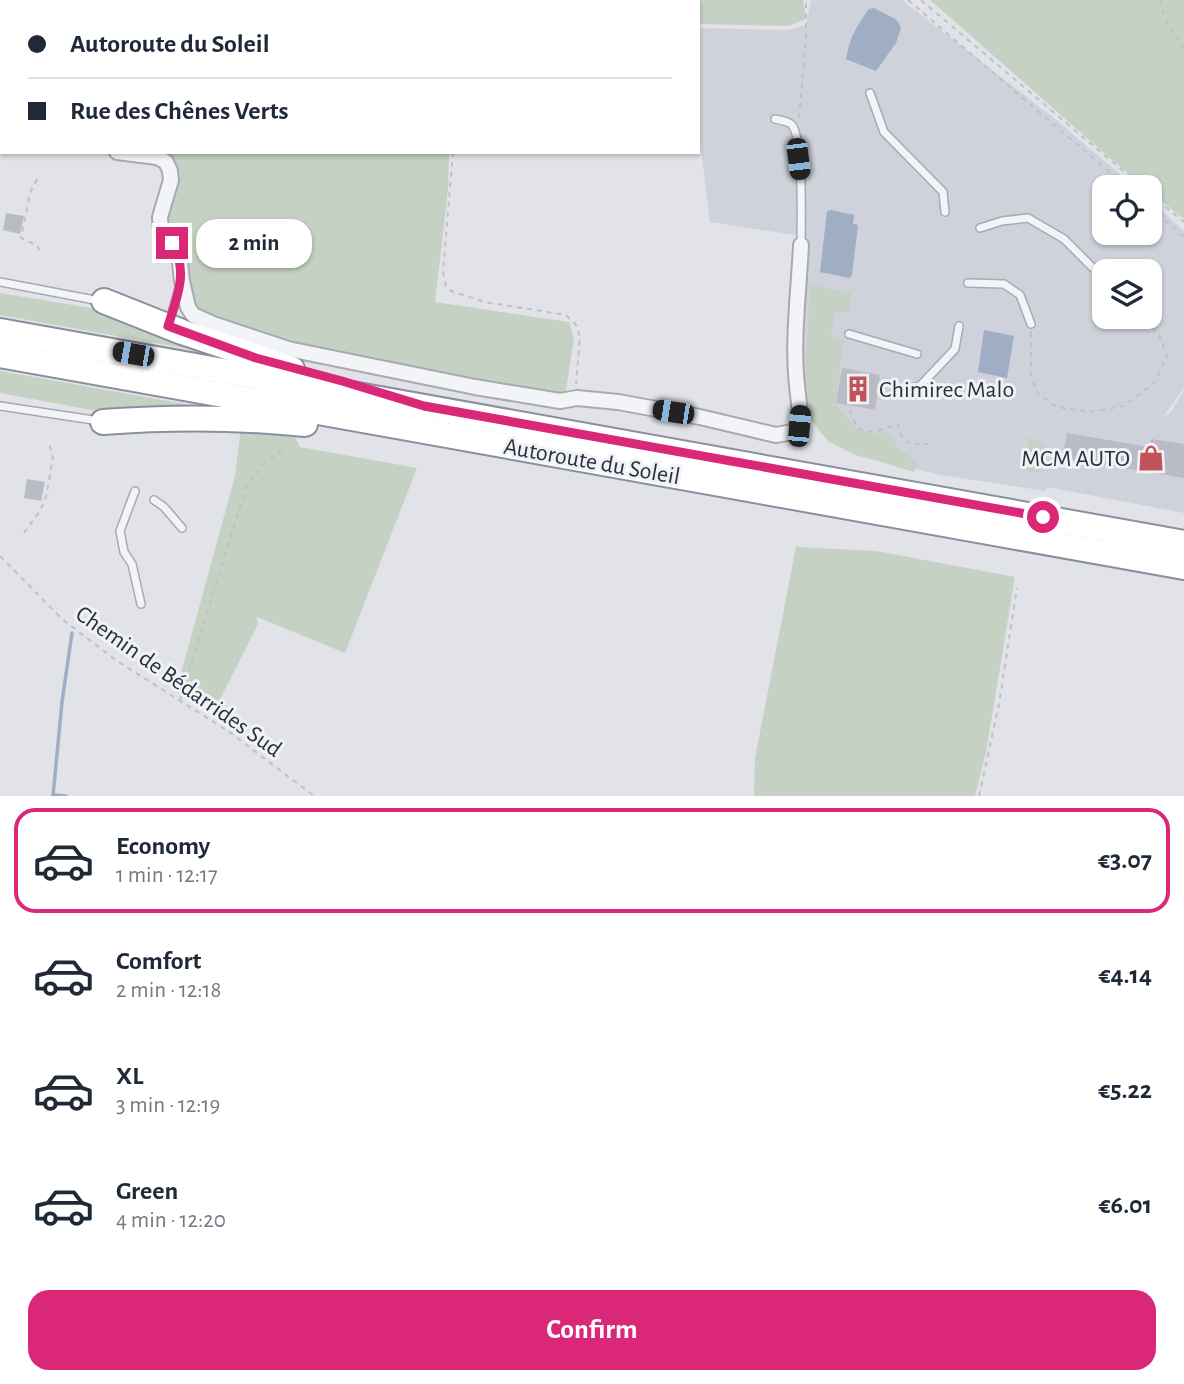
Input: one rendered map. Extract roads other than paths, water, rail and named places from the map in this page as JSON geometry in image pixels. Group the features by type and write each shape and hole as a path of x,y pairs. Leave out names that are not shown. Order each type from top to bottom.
{"highway":[{"path":"104,301 256,358 342,381 422,418"},
{"name":"Autoroute du Soleil","path":"0,331 422,418 1184,567"},
{"name":"Autoroute du Soleil","path":"0,355 422,418 1184,542"},
{"path":"103,422 150,418 231,418 350,429 422,418"}],"street":[{"path":"133,154 158,157 166,162 171,180 160,217 160,231 179,254 188,307 193,314 213,324 288,349 487,389 560,401 577,398 618,402 700,416 776,435 793,432 799,426 796,351 801,245"}],"lane":[{"path":"870,93 884,132 943,192 945,212"},
{"path":"775,119 790,124 796,132 802,184 801,245"},
{"path":"980,228 1002,221 1028,218 1064,239 1092,267"},
{"path":"168,326 182,281"},
{"path":"0,282 104,301"},
{"path":"968,283 1004,284 1020,295 1031,324"},
{"path":"894,392 920,386 955,349 959,326"},
{"path":"849,334 917,354"},
{"path":"0,406 103,422"},
{"path":"135,491 120,531 124,552 132,564 141,604"},
{"path":"154,500 164,507 182,528"}],"water":[{"path":"874,8 897,20 901,28 896,43 876,71 846,59 857,27 869,9"},
{"path":"827,211 854,215 853,224 858,225 852,275 849,278 820,272"},
{"path":"984,330 1014,336 1007,378 978,372"}],"waterway":[{"path":"53,796 72,633"},
{"path":"53,795 66,796"}],"place":[{"name":"Chimirec Malo","path":"858,389"},
{"name":"MCM AUTO","path":"1151,458"}]}
